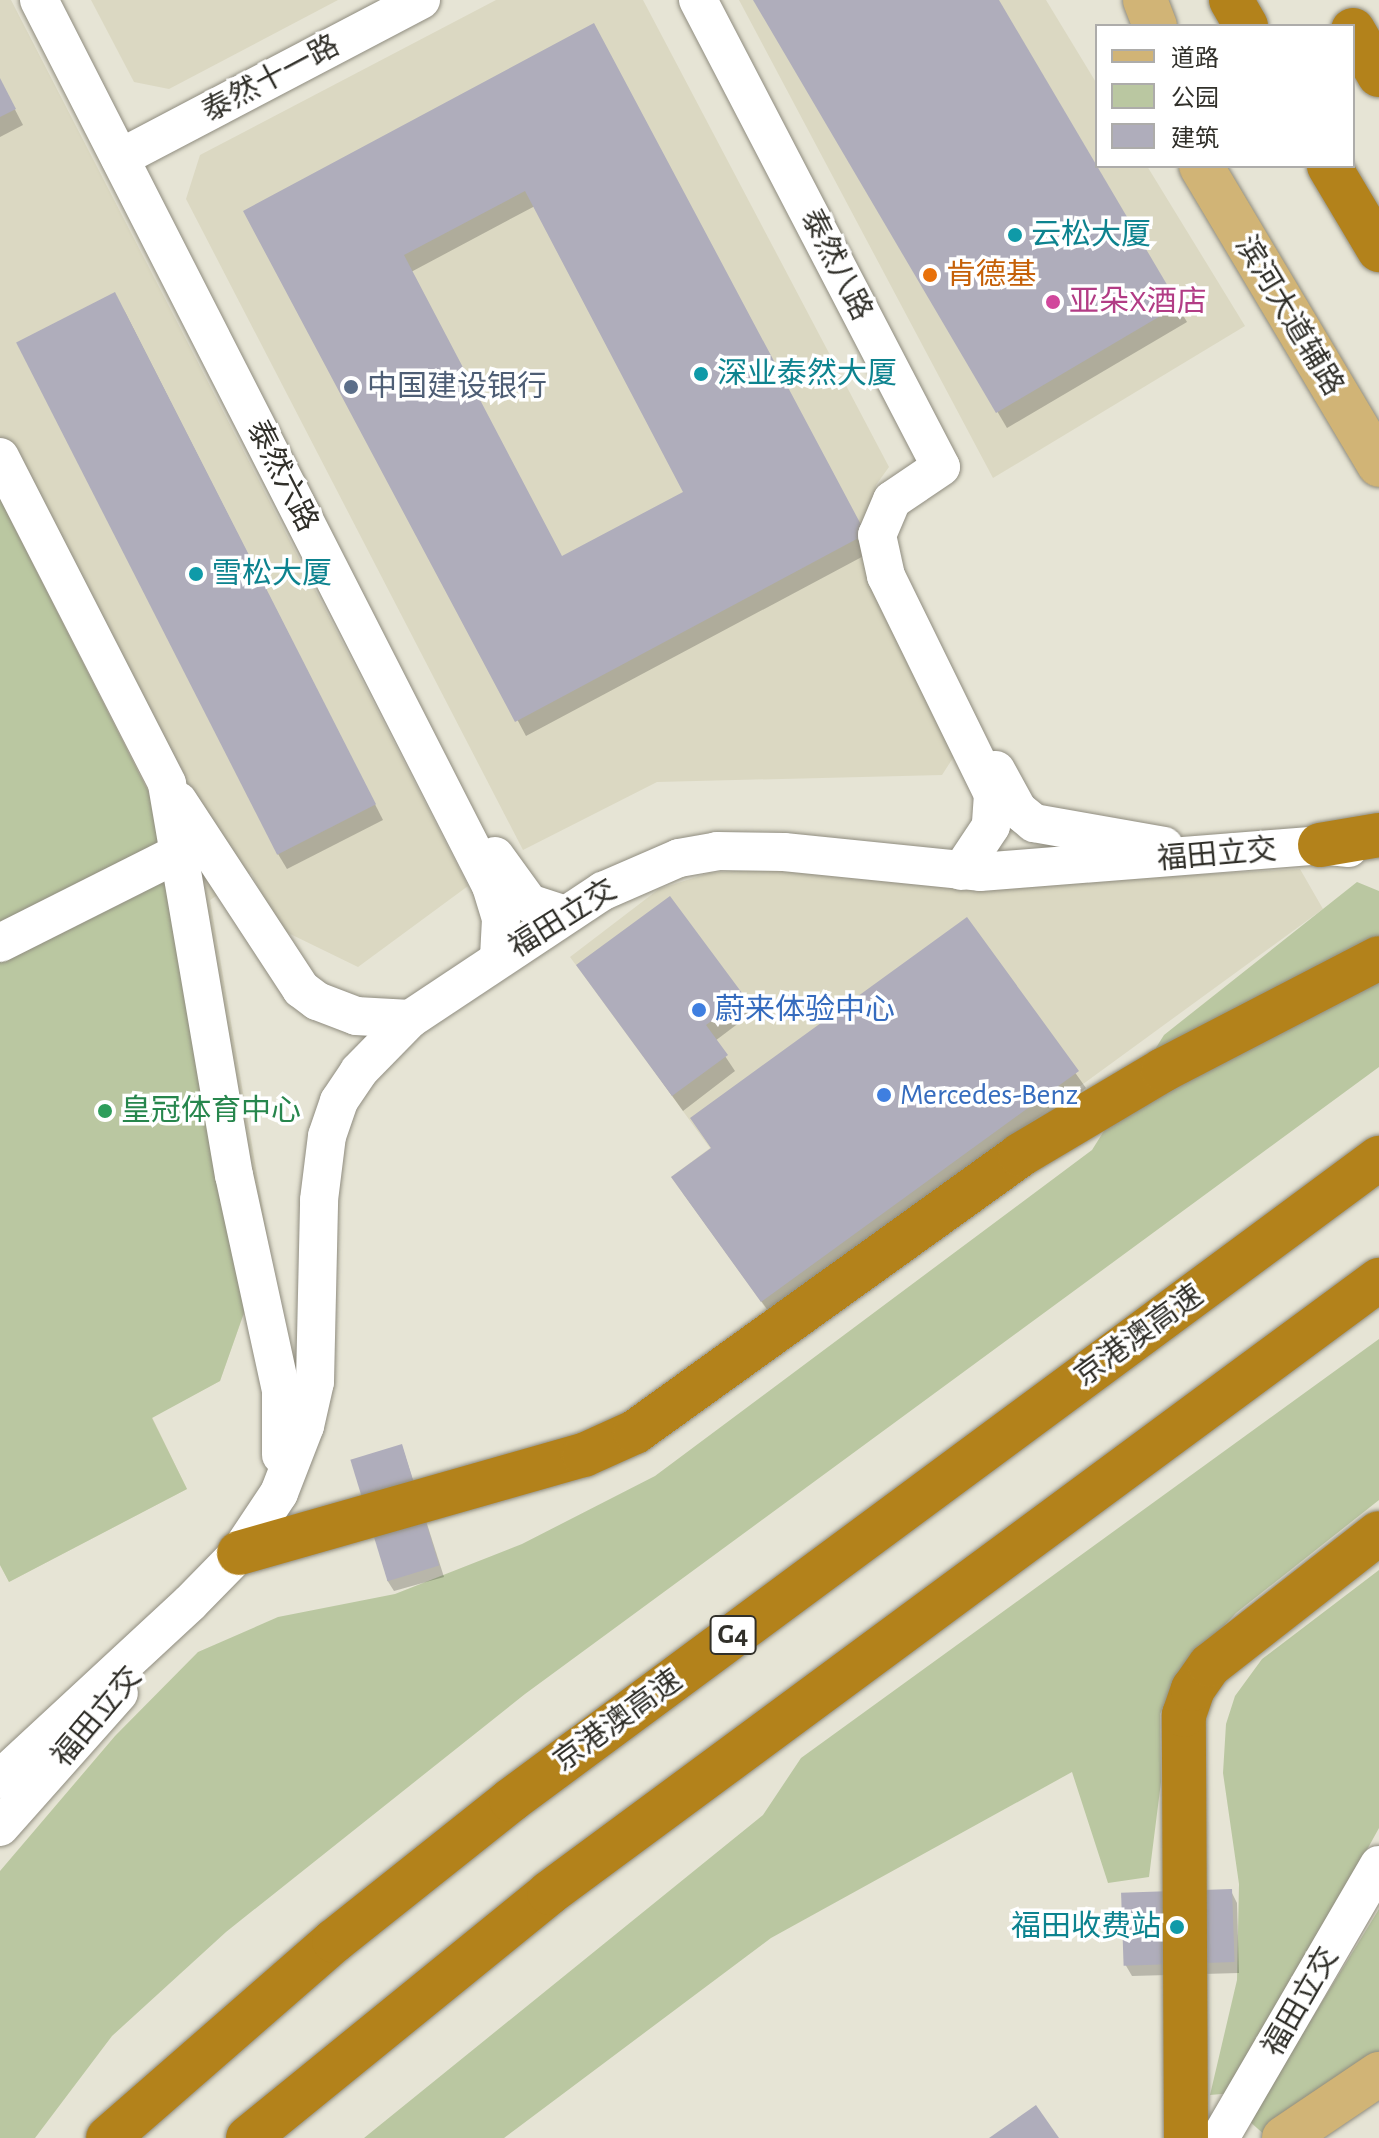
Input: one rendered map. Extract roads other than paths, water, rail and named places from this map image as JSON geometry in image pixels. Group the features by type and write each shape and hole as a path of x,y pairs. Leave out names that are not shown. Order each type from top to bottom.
{"highway":[{"path":"1231,0 1245,24"},
{"path":"1355,31 1379,75"},
{"path":"1330,168 1379,250"},
{"path":"1320,845 1379,835"},
{"path":"239,1553 584,1455 635,1432 963,1195 1093,1110 1379,958"},
{"name":"京港澳高速","path":"108,2138 334,1941 511,1800 1379,1158"},
{"path":"248,2138 549,1893 1379,1280"},
{"path":"1186,2138 1184,1715 1193,1689 1210,1665 1379,1533"}],"main road":[{"path":"1145,0 1154,24"},
{"name":"滨河大道辅路","path":"1202,168 1379,465"},
{"path":"1284,2138 1379,2074"}],"street":[{"name":"泰然六路","path":"39,0 126,154 503,872 529,903 565,915"},
{"name":"泰然六路","path":"56,0 126,154 491,886 501,919 499,958"},
{"name":"泰然十一路","path":"126,154 421,0"},
{"name":"泰然八路","path":"698,0 941,467 886,508 877,535 881,557 993,794 991,826 961,871"},
{"path":"0,457 167,784 301,989 317,1001 356,1016 410,1019"},
{"path":"881,557 895,572 1023,815 1040,825 1210,855"},
{"path":"167,784 234,1175 281,1391 283,1444 263,1517"},
{"name":"福田立交","path":"0,1779 190,1603 239,1553 263,1517 291,1467 315,1382 319,1200 327,1136 339,1101 359,1071 410,1019 499,958 565,915 644,871 717,851 784,852 961,871 1030,872 1320,845 1379,855"},
{"path":"0,943 181,852"},
{"name":"福田立交","path":"0,1827 89,1730 190,1603"},
{"name":"福田立交","path":"1220,2138 1379,1865"}],"place":[{"name":"云松大厦","path":"1015,235"},
{"name":"肯德基","path":"930,275"},
{"name":"亚朵X酒店","path":"1053,302"},
{"name":"深业泰然大厦","path":"701,374"},
{"name":"中国建设银行","path":"351,387"},
{"name":"雪松大厦","path":"196,574"},
{"name":"蔚来体验中心","path":"699,1010"},
{"name":"Mercedes-Benz","path":"884,1095"},
{"name":"皇冠体育中心","path":"105,1111"},
{"name":"福田收费站","path":"1177,1927"}]}
